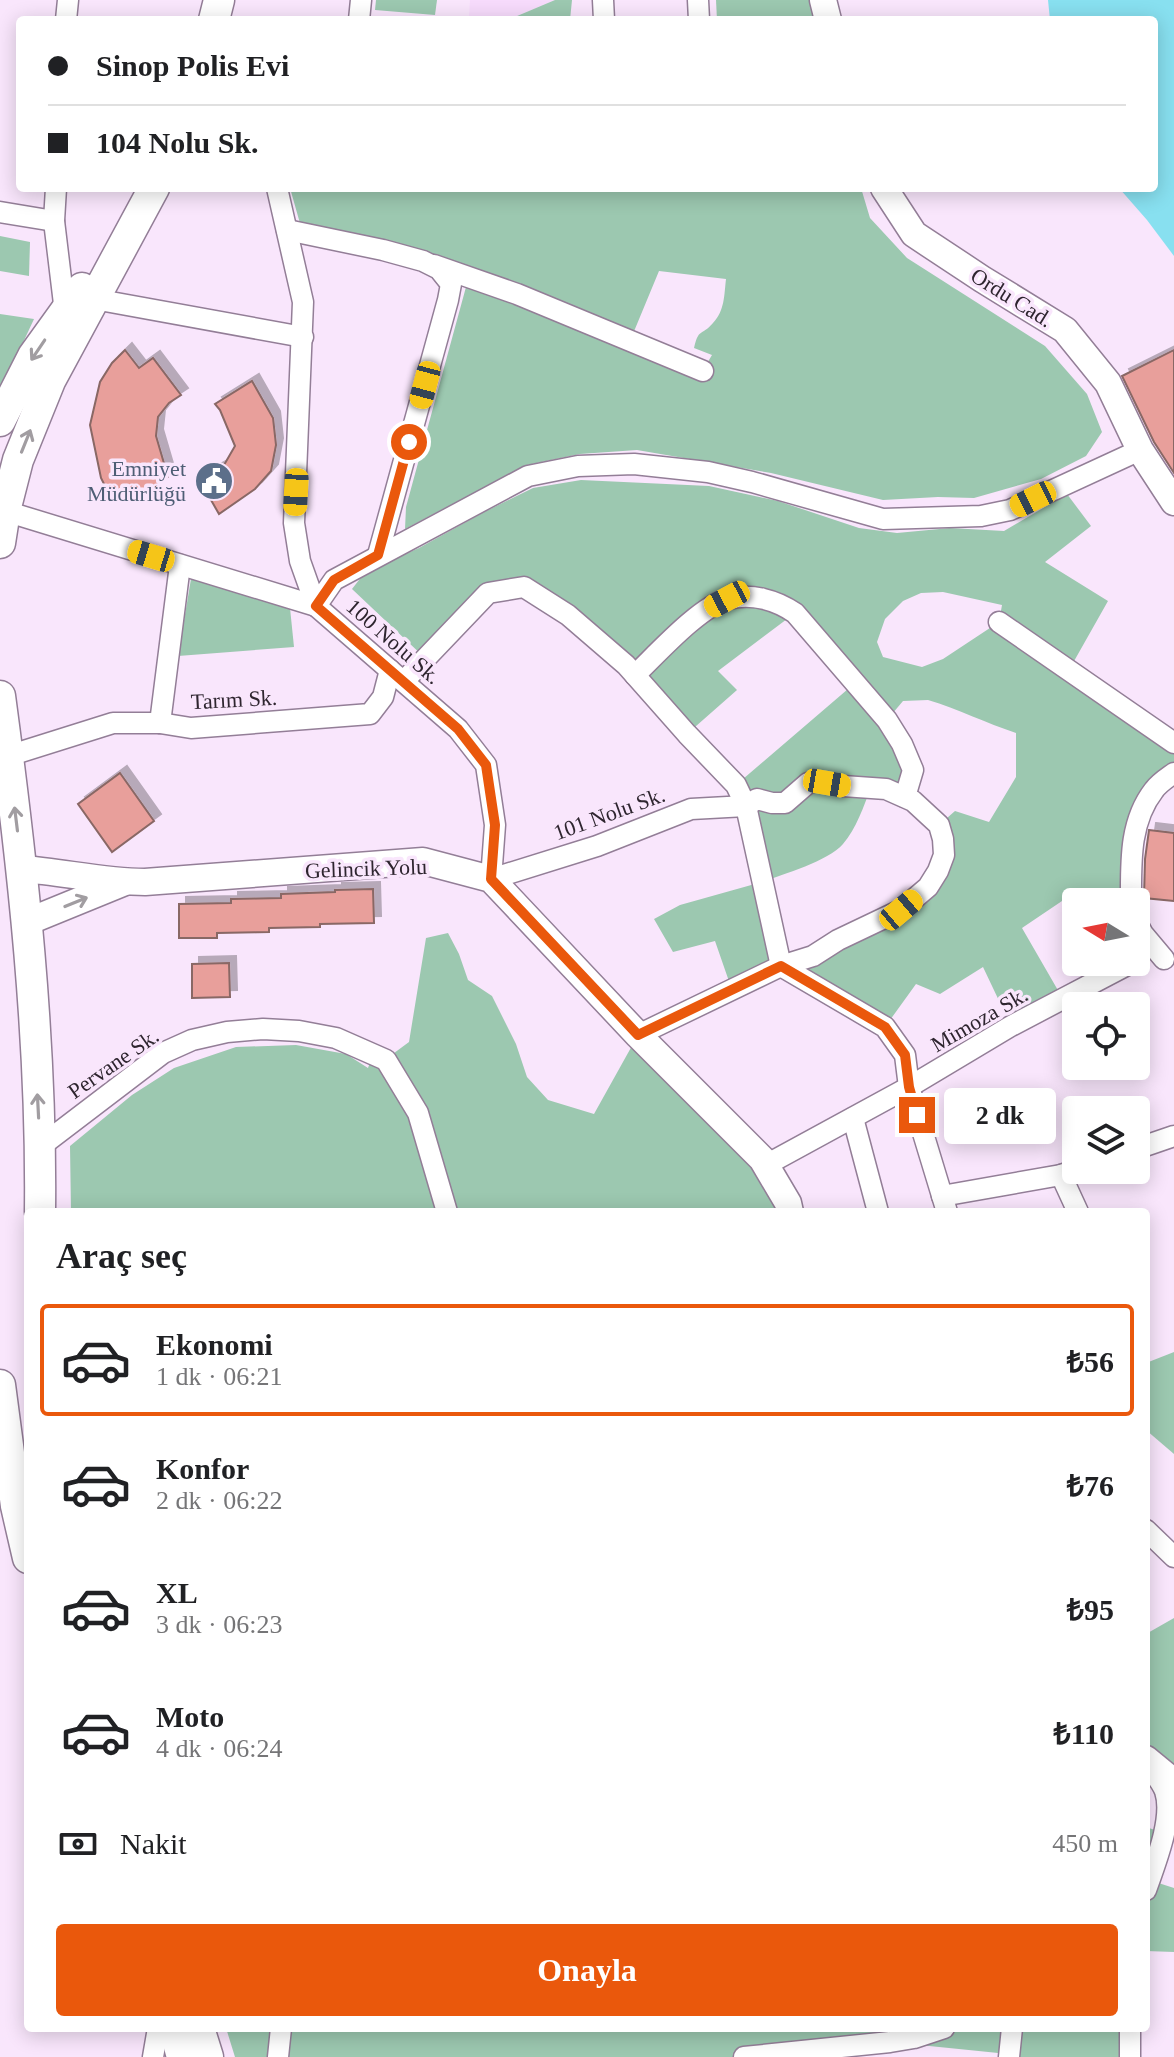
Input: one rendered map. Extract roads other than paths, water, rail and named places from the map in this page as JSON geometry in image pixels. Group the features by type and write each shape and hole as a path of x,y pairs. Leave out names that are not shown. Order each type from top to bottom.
{"highway":[{"path":"0,543 18,460 50,381 152,192"},
{"path":"0,421 33,356 152,192"},
{"path":"0,696 8,756 11,862 27,922 41,1146 40,1208"},
{"path":"0,936 21,931 27,922"},
{"path":"0,1385 16,1506 24,1541"},
{"path":"175,2032 182,2057"},
{"path":"200,2032 208,2057"}],"main road":[{"name":"Ordu Cad.","path":"887,192 914,234 1065,330 1108,383 1140,450 1174,502"},
{"name":"Gelincik Yolu","path":"125,882 423,861 491,879"},
{"path":"11,862 125,882"},
{"path":"491,879 638,1035 762,1159 789,1208"},
{"path":"27,922 125,882"},
{"path":"1150,1764 1174,1782"}],"street":[{"path":"56,192 54,221 65,312"},
{"name":"100 Nolu Sk.","path":"278,192 303,302 294,523 300,561 316,606 458,729 486,765 495,825 491,879"},
{"path":"0,212 54,221"},
{"path":"287,230 423,261 517,294 703,371"},
{"path":"378,555 451,284 439,269 423,261"},
{"path":"94,299 303,337"},
{"path":"5,511 316,606 334,580 378,555 528,476 578,466 634,464 708,472 883,519 981,516 1010,510 1140,450"},
{"path":"160,723 180,565"},
{"path":"397,675 488,593 524,587 568,615 626,665 736,785 746,806 781,966 885,1027 905,1055 909,1087 944,1204 1062,1174"},
{"path":"635,675 703,611 727,599 746,597 781,603 795,613 887,720 913,770 905,797 939,825 944,855 928,887 901,910 838,940 813,956 781,966 638,1035"},
{"path":"999,622 1174,743"},
{"name":"Tarım Sk.","path":"8,756 113,723 160,723 191,728 370,714 397,675"},
{"path":"1131,888 1131,858 1138,815 1155,788 1174,773"},
{"name":"101 Nolu Sk.","path":"491,879 597,846 691,809 746,806 757,799 785,803 808,783 817,781 886,789 905,797"},
{"path":"1150,941 1169,959"},
{"name":"Mimoza Sk.","path":"766,1165 1106,976"},
{"name":"Pervane Sk.","path":"41,1146 163,1053 192,1040 227,1032 263,1029 299,1031 336,1038 386,1060 418,1113 446,1208"},
{"path":"853,1118 877,1208"},
{"path":"1150,1144 1174,1136"},
{"path":"1072,1184 1077,1208"},
{"path":"1150,1534 1174,1557"},
{"path":"1150,1767 1166,1793 1171,1809 1150,1879"},
{"path":"153,2057 157,2032"},
{"path":"278,2057 281,2032"},
{"path":"744,2057 890,2042 932,2032"},
{"path":"1009,2057 1012,2032"},
{"path":"1130,2032 1130,2057"}],"water":[{"path":"1048,0 1174,0 1174,256 1122,192 1158,192 1158,16 1050,16"}],"place":[{"name":"Emniyet Müdürlüğü","path":"214,481"}]}
